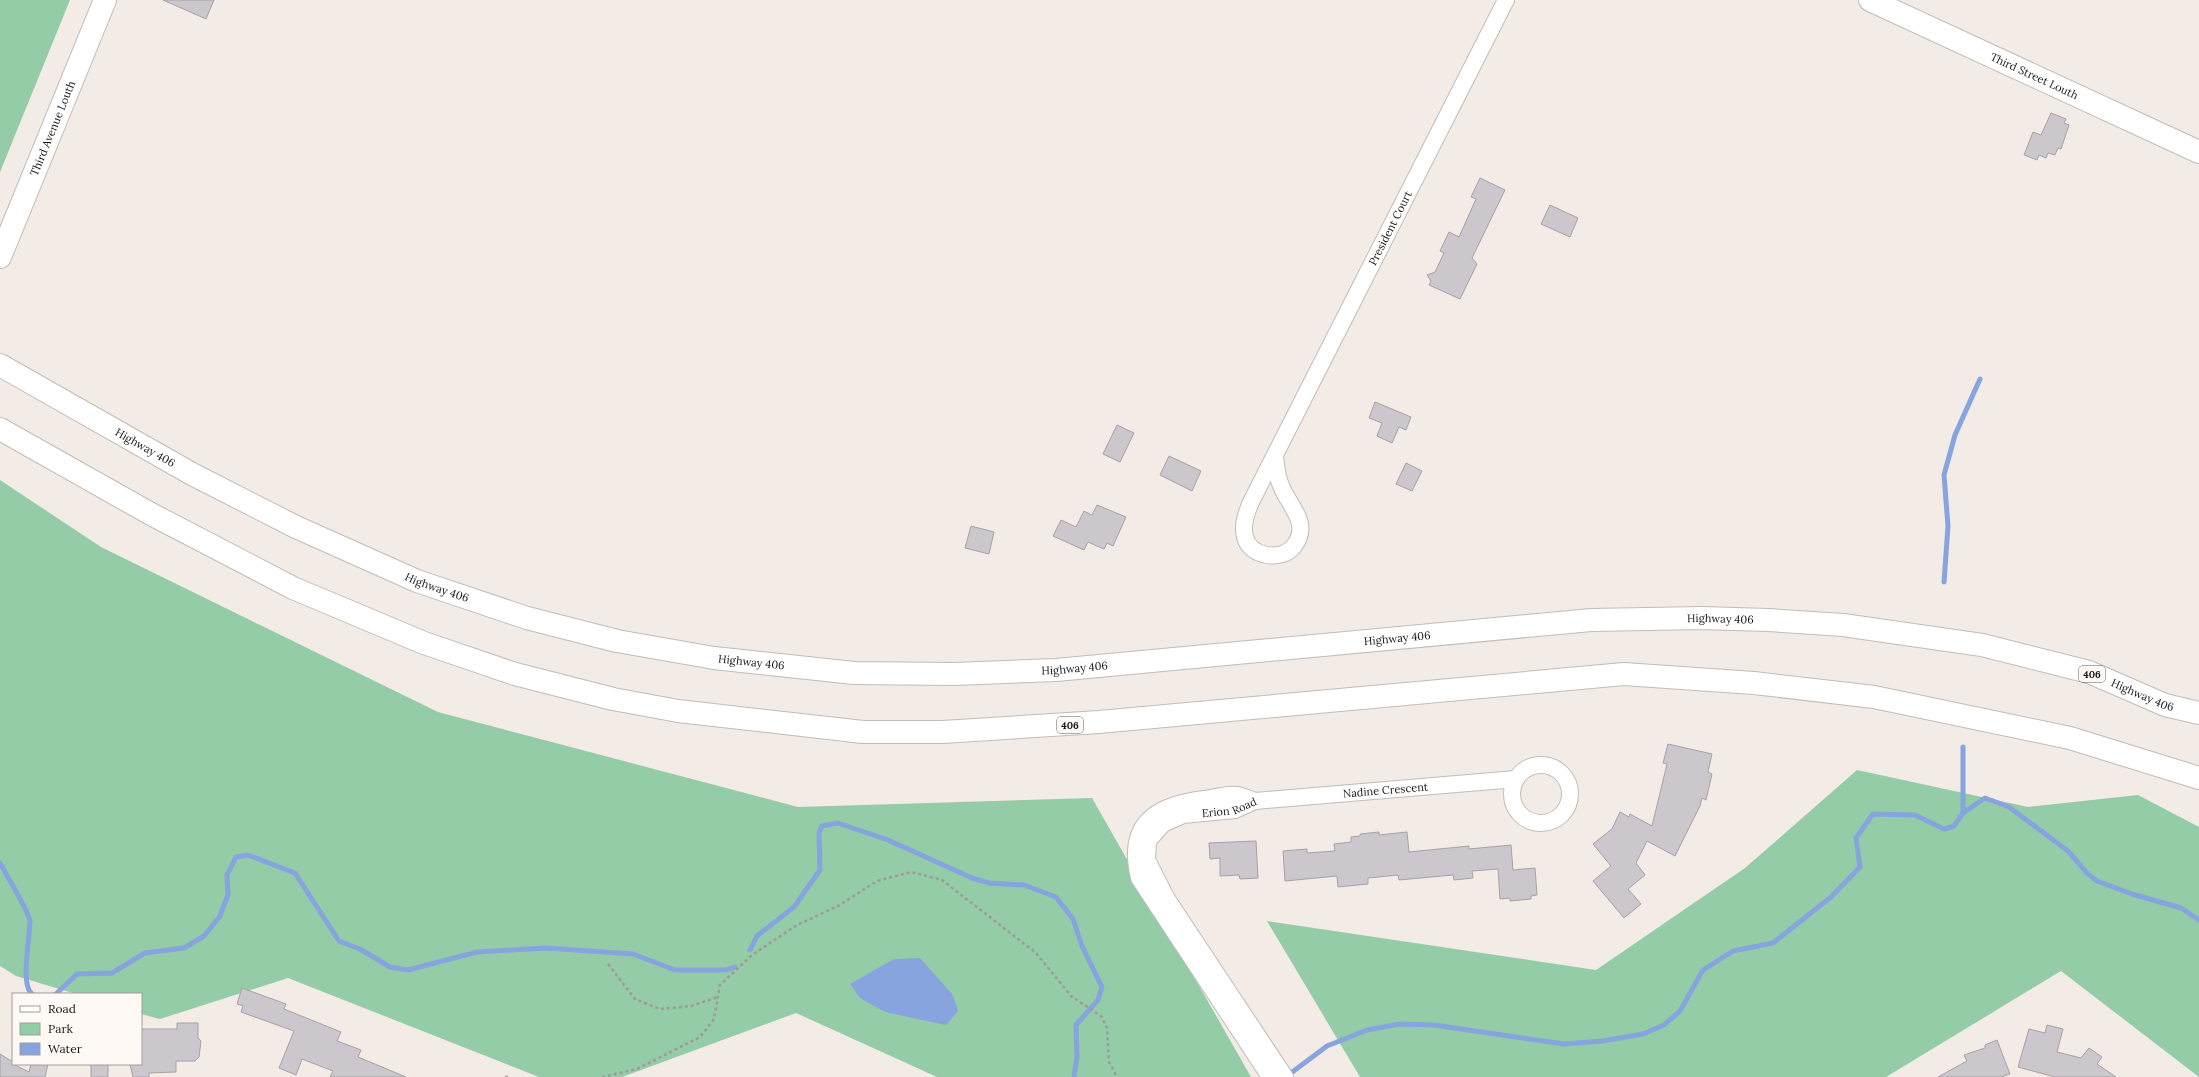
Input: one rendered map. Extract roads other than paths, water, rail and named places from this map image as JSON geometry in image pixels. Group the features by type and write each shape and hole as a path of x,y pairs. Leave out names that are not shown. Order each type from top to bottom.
{"main road":[{"name":"Third Avenue Louth","path":"0,257 105,0"},
{"name":"Third Street Louth","path":"1870,0 2199,152"},
{"name":"Highway 406","path":"0,365 192,474 296,528 417,581 527,618 617,642 714,658 854,673 955,674 1056,670 1591,620 1702,618 1760,620 1843,625 1982,645 2089,672 2165,705 2199,713"},
{"name":"406","path":"0,429 151,514 293,588 424,643 529,677 613,699 678,711 863,732 958,731 1091,723 1624,674 1754,683 1874,698 2070,738 2199,778"}],"street":[{"name":"President Court","path":"1275,456 1278,480 1296,510 1301,528 1299,538 1291,550 1281,555 1271,556 1260,553 1249,545 1245,539 1244,522 1250,504 1506,0"},
{"name":"Nadine Crescent","path":"1255,801 1516,779"},
{"name":"Erion Road","path":"1255,801 1237,795 1181,802 1163,808 1151,818 1139,834 1134,859 1139,878 1265,1059 1285,1077"},
{"name":"Erion Road","path":"1265,1059 1270,1077"}],"water":[{"path":"920,958 952,994 958,1011 946,1025 885,1012 860,998 850,984 894,959"}],"waterway":[{"path":"1944,582 1948,526 1944,475 1955,435 1980,379"},
{"path":"1963,747 1963,813"},
{"path":"1287,1076 1327,1046 1367,1030 1400,1024 1434,1025 1564,1044 1602,1041 1643,1034 1664,1025 1680,1011 1703,970 1733,951 1773,943 1831,897 1860,867 1856,838 1873,814 1915,815 1944,829 1954,826 1963,813 1985,798 2009,807 2068,851 2087,873 2097,881 2132,894 2181,908 2199,920"},
{"path":"750,950 757,936 794,907 820,870 819,833 822,826 838,823 888,840 972,878 989,883 1024,885 1056,897 1073,919 1082,946 1102,987 1098,1000 1076,1025 1077,1057 1074,1077"},
{"path":"57,993 77,974 112,973 145,953 184,948 204,936 220,916 228,895 227,875 236,857 248,855 295,873 339,941 360,949 390,967 408,970 477,952 546,948 633,954 675,970 726,970 735,967"},
{"path":"0,863 29,916 30,921 26,971 28,989 31,993"}]}
